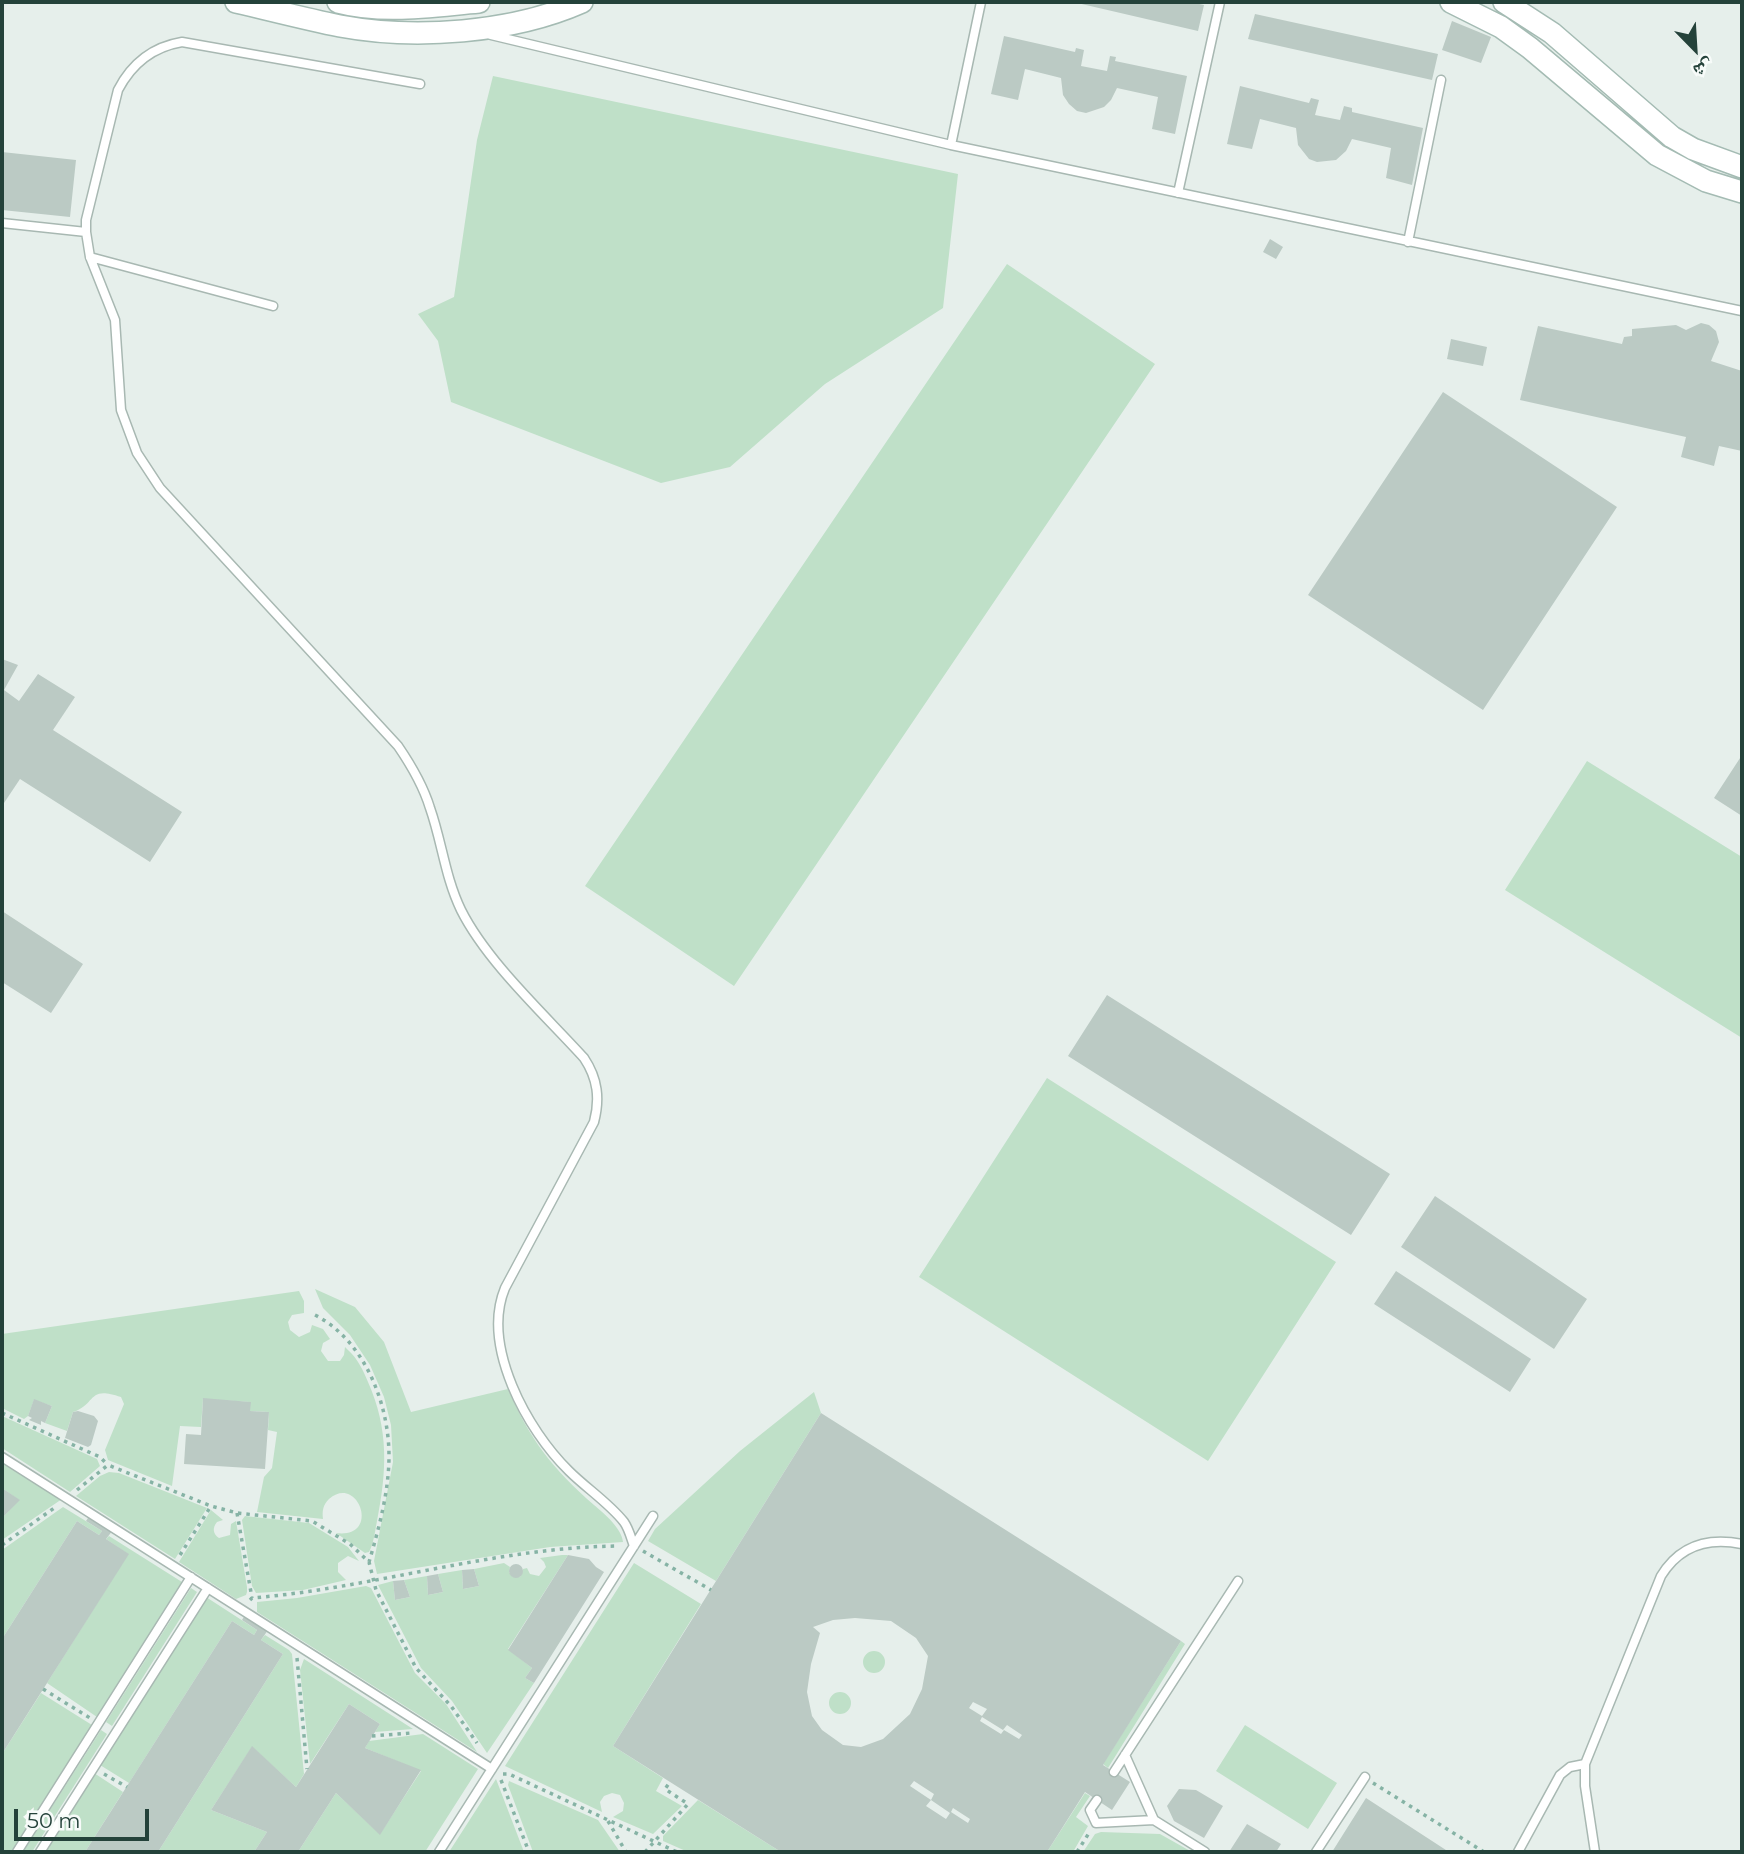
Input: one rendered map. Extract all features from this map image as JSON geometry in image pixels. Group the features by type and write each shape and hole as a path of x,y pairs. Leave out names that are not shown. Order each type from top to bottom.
{"main road":[{"path":"236,2 342,26 403,32 467,30 521,22 582,2"},
{"path":"338,2 409,9 479,2"},
{"path":"1451,2 1501,27 1530,48 1657,155 1706,181 1742,192"},
{"path":"1504,2 1552,33 1672,137 1693,149 1742,167"}],"lane":[{"path":"951,145 981,2"},
{"path":"1178,193 1220,2"},
{"path":"467,30 951,145 1742,311"},
{"path":"420,83 182,41 159,48 138,61 123,79 118,90 86,220 86,232 90,257 115,320 121,410 128,432 148,471 160,488 398,746 410,763 426,796 450,883 471,929 486,950 591,1068 598,1101 594,1122 505,1288 498,1309 498,1329 513,1387 531,1423 568,1470 623,1521 634,1546"},
{"path":"1408,242 1441,80"},
{"path":"2,223 86,232"},
{"path":"90,257 274,306"},
{"path":"2,1457 492,1769"},
{"path":"439,1852 653,1516"},
{"path":"1595,1852 1585,1786 1585,1764 1661,1576 1667,1566 1685,1550 1696,1545 1720,1541 1742,1544"},
{"path":"17,1852 191,1577"},
{"path":"1114,1772 1238,1581"},
{"path":"40,1852 208,1588"},
{"path":"1125,1755 1154,1820 1205,1852"},
{"path":"1518,1852 1560,1775 1570,1767 1585,1764"},
{"path":"1316,1852 1365,1777"},
{"path":"1097,1800 1090,1810 1096,1823 1154,1820"}],"path":[{"path":"315,1315 330,1323 348,1339 360,1357 376,1390 388,1431 386,1487 369,1562 372,1581 420,1674 457,1714 492,1769"},
{"path":"2,1413 100,1457 108,1465 211,1506 237,1513 312,1521 350,1544 369,1562"},
{"path":"2,1545 30,1527 108,1465"},
{"path":"174,1566 211,1506"},
{"path":"237,1513 252,1598 243,1610"},
{"path":"252,1598 298,1595 534,1553 634,1546 711,1590"},
{"path":"303,1647 297,1658 307,1769"},
{"path":"43,1689 99,1723"},
{"path":"372,1737 434,1730"},
{"path":"94,1768 127,1787"},
{"path":"528,1852 499,1774 509,1774 677,1852"},
{"path":"1365,1777 1484,1852"},
{"path":"645,1852 688,1804 665,1790 670,1782"},
{"path":"607,1820 626,1852"},
{"path":"1077,1852 1096,1823"}],"green space":[{"path":"493,76 958,174 943,308 825,384 730,467 661,483 451,402 438,341 418,314 454,297 477,140"},
{"path":"1007,264 1155,364 734,986 585,886"},
{"path":"1587,761 1742,857 1742,1038 1505,890"},
{"path":"1047,1078 1336,1262 1208,1461 919,1277"},
{"path":"315,1289 355,1307 384,1342 411,1412 508,1389 525,1423 544,1452 566,1478 612,1522 620,1532 623,1542 550,1547 377,1574 374,1561 393,1462 391,1425 384,1397 370,1365 350,1335 323,1308"},
{"path":"299,1291 304,1301 304,1313 292,1315 288,1322 290,1330 299,1337 310,1332 312,1325 323,1329 330,1339 323,1343 321,1351 328,1361 340,1361 345,1347 362,1369 380,1417 384,1450 383,1485 369,1552 365,1553 336,1533 350,1532 358,1527 362,1518 361,1508 349,1494 340,1493 329,1499 323,1508 323,1519 257,1512 264,1477 272,1468 277,1432 268,1430 269,1412 250,1411 250,1402 203,1399 201,1427 180,1426 172,1486 108,1460 105,1450 124,1404 121,1397 97,1394 81,1409 73,1412 67,1431 45,1423 52,1406 34,1400 28,1416 24,1419 2,1408 2,1334"},
{"path":"814,1392 821,1413 716,1581 648,1541 655,1529 740,1451"},
{"path":"2,1416 97,1459 100,1466 70,1492 2,1448"},
{"path":"2,1461 62,1499 2,1540 2,1518 19,1500 2,1488"},
{"path":"109,1472 119,1473 207,1508 175,1559 76,1496"},
{"path":"63,1507 102,1531 99,1535 77,1521 2,1639 2,1550"},
{"path":"211,1510 223,1520 217,1522 214,1529 219,1538 230,1535 231,1524 236,1521 247,1592 236,1599 179,1562"},
{"path":"245,1516 309,1523 348,1547 359,1561 348,1556 338,1563 338,1572 346,1580 303,1590 256,1593 252,1586 242,1520"},
{"path":"109,1536 182,1582 97,1717 47,1683 128,1554 106,1539"},
{"path":"568,1555 508,1649 532,1668 525,1678 534,1683 487,1753 452,1701 421,1668 378,1585 393,1581 395,1600 410,1597 404,1580 427,1576 428,1595 443,1592 438,1574 462,1570 463,1589 479,1586 474,1569 504,1563 510,1567 509,1572 513,1577 520,1577 523,1569 527,1568 530,1574 539,1576 546,1567 540,1558"},
{"path":"634,1563 701,1604 613,1746 663,1778 656,1791 682,1806 653,1834 613,1817 623,1811 624,1803 620,1795 612,1793 604,1796 600,1802 602,1812 505,1766"},
{"path":"366,1586 371,1588 415,1673 446,1704 477,1752 257,1612 257,1602"},
{"path":"191,1588 197,1592 112,1726 106,1722"},
{"path":"206,1597 257,1630 254,1635 232,1621 129,1783 100,1765"},
{"path":"265,1635 292,1654 304,1774 296,1787 252,1747 211,1810 267,1832 254,1852 158,1852 283,1654 261,1640"},
{"path":"1181,1641 1185,1644 1108,1768 1103,1764"},
{"path":"874,1651 882,1654 885,1662 882,1670 874,1673 866,1670 863,1662 866,1654"},
{"path":"304,1659 413,1729 375,1732 380,1724 349,1704 310,1764 300,1670"},
{"path":"840,1692 848,1695 851,1703 848,1711 840,1714 832,1711 829,1703 832,1695"},
{"path":"41,1693 92,1725 11,1852 2,1852 2,1754"},
{"path":"1245,1725 1337,1783 1308,1829 1216,1771"},
{"path":"101,1730 107,1734 32,1852 23,1852"},
{"path":"423,1734 478,1769 425,1852 298,1852 336,1793 380,1834 421,1771 365,1748 369,1741"},
{"path":"94,1773 123,1792 85,1852 44,1852"},
{"path":"496,1779 524,1852 449,1852"},
{"path":"509,1781 598,1820 620,1852 533,1852 508,1785"},
{"path":"1085,1793 1090,1796 1076,1817 1088,1826 1073,1852 1047,1852"},
{"path":"698,1800 781,1852 688,1852 663,1841 663,1836"},
{"path":"1095,1834 1160,1834 1192,1852 1083,1852"}],"building":[{"path":"1073,2 1190,2 1204,5 1198,31"},
{"path":"1255,14 1438,54 1432,80 1248,39"},
{"path":"1452,21 1491,37 1481,63 1442,50"},
{"path":"1004,36 1075,52 1076,48 1084,50 1081,66 1107,71 1110,56 1116,57 1115,61 1187,76 1175,134 1152,129 1158,97 1117,88 1104,107 1086,113 1077,111 1069,104 1063,95 1061,78 1025,69 1018,100 991,94"},
{"path":"1240,86 1309,103 1311,98 1319,100 1315,115 1340,120 1344,106 1352,108 1352,112 1423,128 1412,185 1386,178 1391,148 1352,139 1346,151 1336,160 1317,162 1309,159 1298,145 1296,128 1260,119 1252,149 1227,144"},
{"path":"2,152 76,160 70,217 2,210"},
{"path":"1270,239 1283,247 1276,259 1263,252"},
{"path":"1701,323 1716,331 1719,342 1711,361 1742,371 1742,451 1719,446 1714,466 1681,457 1686,437 1520,400 1538,326 1622,344 1624,337 1632,336 1632,329 1676,325 1686,330"},
{"path":"1451,339 1487,347 1483,366 1447,359"},
{"path":"1443,392 1617,507 1483,710 1308,595"},
{"path":"2,659 18,665 4,690 19,701 38,674 75,697 53,730 182,812 150,862 20,779 2,806"},
{"path":"1742,755 1742,816 1714,798"},
{"path":"2,911 83,964 51,1013 2,982"},
{"path":"1107,995 1390,1174 1351,1235 1068,1056"},
{"path":"1435,1196 1587,1299 1554,1349 1401,1247"},
{"path":"1396,1271 1531,1359 1510,1392 1374,1304"},
{"path":"203,1398 251,1402 250,1411 269,1412 265,1469 184,1464 186,1434 201,1435"},
{"path":"34,1399 52,1406 45,1423 41,1421 41,1425 29,1420 32,1418 28,1416"},
{"path":"73,1412 94,1416 98,1421 88,1447 65,1438"},
{"path":"821,1413 1181,1641 1103,1765 1130,1782 1112,1810 1085,1792 1047,1852 781,1852 613,1746","holes":["855,1618 891,1621 916,1638 928,1656 922,1689 910,1714 883,1739 861,1747 843,1745 822,1730 812,1716 807,1692 811,1664 820,1633 813,1627 833,1620","973,1702 987,1709 982,1716 969,1708","982,1717 1003,1730 1007,1725 1022,1735 1019,1739 1004,1730 1001,1734 980,1721","914,1781 934,1794 931,1800 910,1786","931,1800 950,1813 946,1819 926,1806","953,1808 970,1819 968,1823 951,1812"]},
{"path":"2,1488 20,1500 2,1518"},
{"path":"90,1515 113,1530 106,1539 129,1554 2,1754 2,1639 77,1521 99,1535 102,1531 86,1521"},
{"path":"568,1555 589,1559 604,1572 534,1683 525,1678 532,1668 508,1650"},
{"path":"513,1564 519,1564 523,1571 519,1578 513,1578 509,1574 509,1568"},
{"path":"474,1569 479,1586 463,1589 462,1570"},
{"path":"438,1574 443,1592 428,1595 427,1576"},
{"path":"404,1580 410,1597 395,1600 393,1581"},
{"path":"245,1615 268,1630 261,1640 283,1654 158,1852 85,1852 232,1621 254,1635 257,1630 242,1620"},
{"path":"349,1704 380,1724 365,1748 421,1770 380,1835 336,1793 298,1852 254,1852 267,1832 211,1810 252,1746 296,1787"},
{"path":"1179,1789 1196,1790 1223,1806 1204,1838 1174,1821 1167,1806"},
{"path":"1366,1798 1449,1852 1332,1852"},
{"path":"1247,1824 1281,1844 1276,1852 1229,1852"}]}
